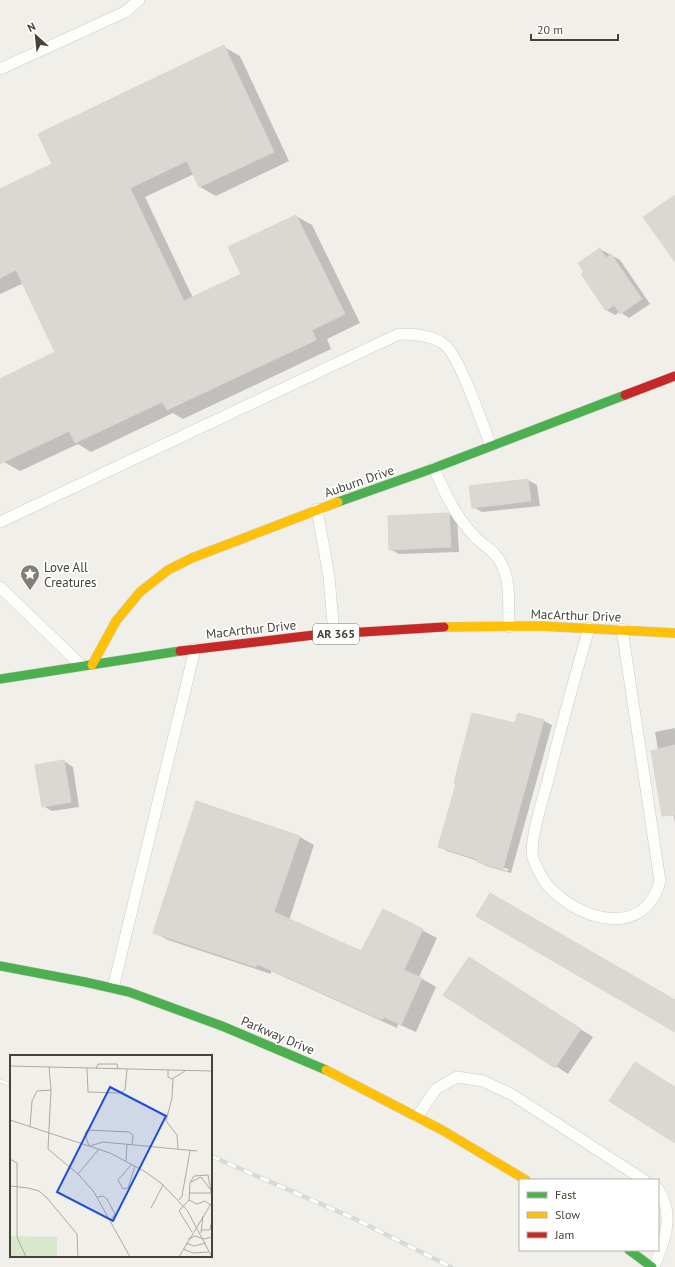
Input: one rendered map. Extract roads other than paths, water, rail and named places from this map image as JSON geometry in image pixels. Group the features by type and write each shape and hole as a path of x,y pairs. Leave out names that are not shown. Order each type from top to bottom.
{"street":[{"name":"Auburn Drive","path":"87,665 116,621 140,592 168,570 192,558 675,376"},
{"name":"MacArthur Drive","path":"0,679 194,649 334,634 415,628 589,628 675,633"},
{"name":"Parkway Drive","path":"0,966 114,988 211,1021 268,1043 355,1084 474,1148 524,1179"},
{"path":"630,1251 653,1267"}],"lane":[{"path":"0,69 125,12 138,0"},
{"path":"0,522 399,334 416,334 430,338 445,345 455,358 491,446"},
{"path":"434,468 445,495 459,516 478,539 493,550 503,567 508,591 509,627"},
{"path":"317,510 329,577 334,634"},
{"path":"0,588 87,665"},
{"path":"589,628 543,799 532,852 537,867 548,886 564,899 582,911 617,920 631,917 642,912 651,904 657,893 660,881 622,629"},
{"path":"114,988 194,649"},
{"path":"417,1117 436,1090 457,1077 483,1081 511,1094 642,1179"},
{"path":"653,1267 669,1229 671,1210 659,1191"}],"railway":[{"path":"0,1081 10,1085"},
{"path":"212,1156 353,1218 451,1267"}],"place":[{"name":"Love All Creatures","path":"30,591"}]}
